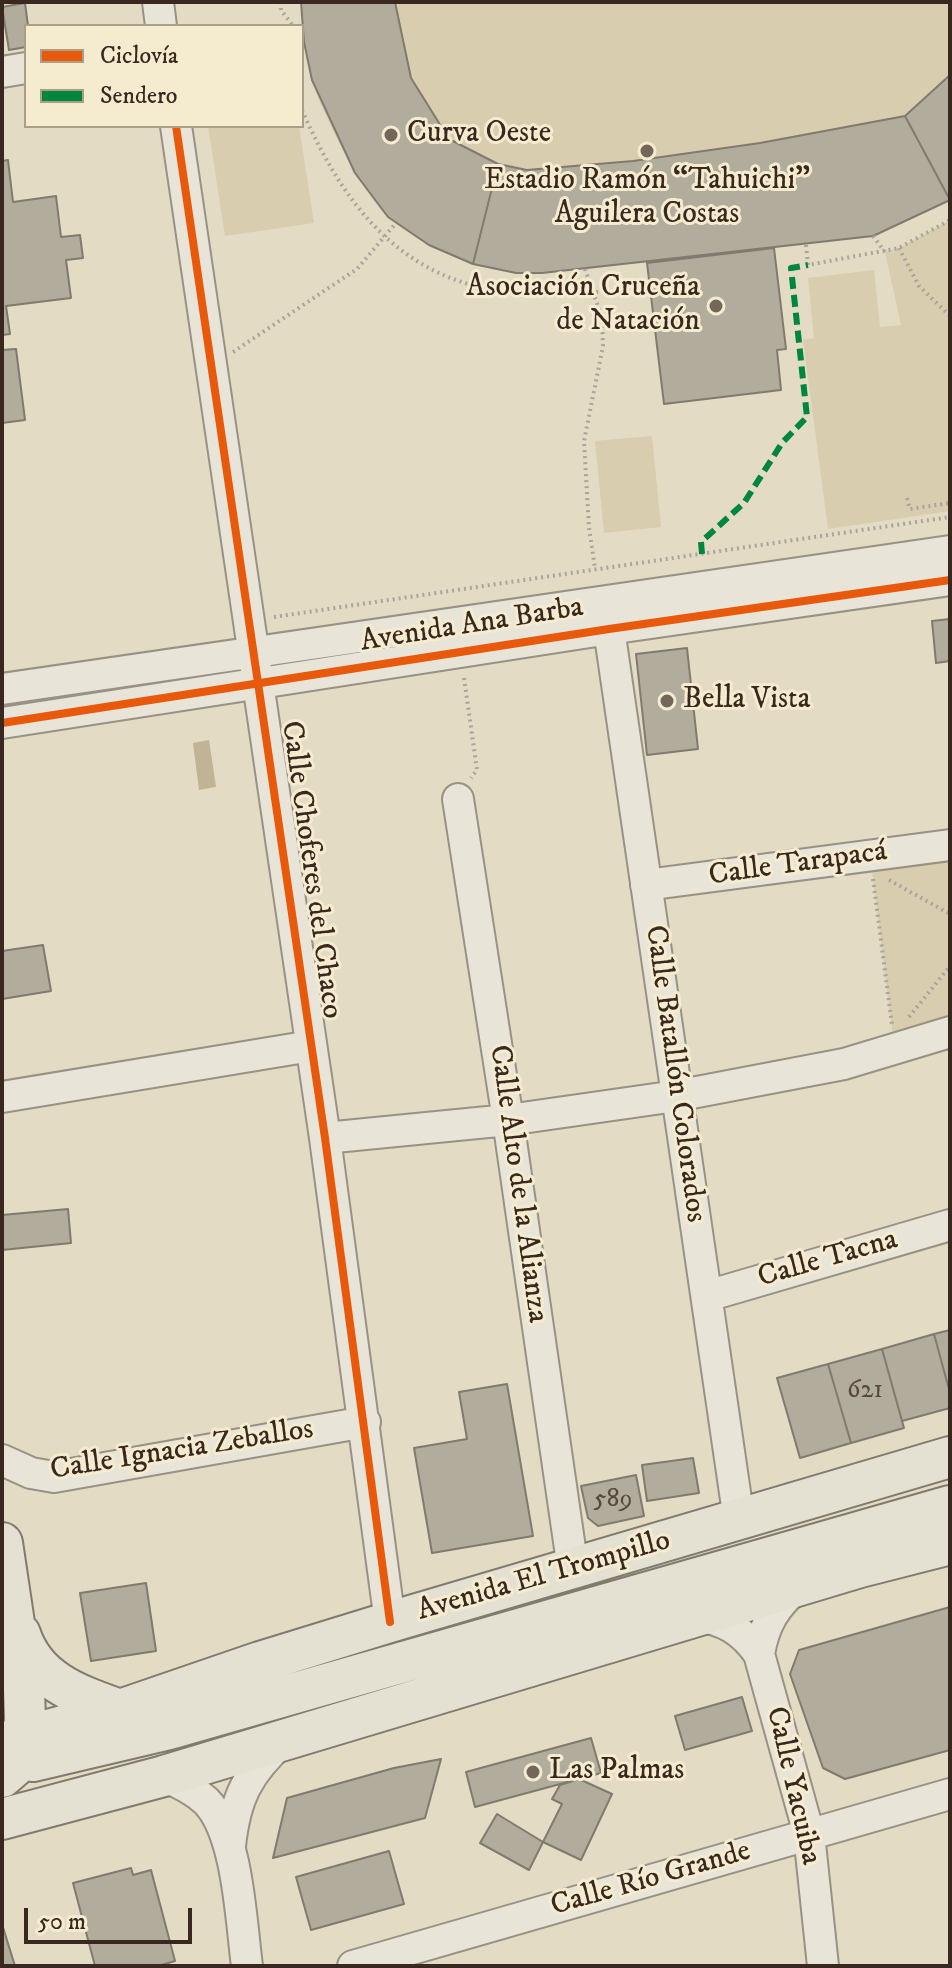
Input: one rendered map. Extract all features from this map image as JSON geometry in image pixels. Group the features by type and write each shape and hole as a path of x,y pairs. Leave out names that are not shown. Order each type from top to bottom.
{"main road":[{"name":"Avenida El Trompillo","path":"8,1757 120,1710 260,1662 950,1457"},
{"name":"Avenida El Trompillo","path":"8,1757 169,1729 950,1506"},
{"path":"650,1547 851,1535"},
{"path":"2,1543 24,1690 8,1757 68,1781 125,1786"},
{"path":"2,1819 164,1776 696,1616 950,1544"},
{"path":"11,1603 22,1641 35,1664 54,1682 76,1694 120,1710"}],"street":[{"path":"158,2 161,24"},
{"path":"2,72 24,68"},
{"name":"Calle Choferes del Chaco","path":"176,128 325,1138 390,1622"},
{"name":"Avenida Ana Barba","path":"2,723 461,652 626,617 896,574 950,551"},
{"name":"Avenida Ana Barba","path":"896,574 950,580"},
{"name":"Avenida Ana Barba","path":"2,689 253,650 626,617"},
{"name":"Calle Batallón Colorados","path":"626,617 646,885 739,1520"},
{"name":"Calle Alto de la Alianza","path":"458,799 573,1569"},
{"name":"Calle Tarapacá","path":"646,885 950,845"},
{"path":"325,1138 508,1120 676,1096 844,1064 950,1032"},
{"path":"2,1097 311,1046"},
{"name":"Calle Tacna","path":"707,1296 950,1225"},
{"name":"Calle Ignacia Zeballos","path":"2,1460 31,1473 54,1477 365,1422"},
{"path":"759,1654 767,1623 786,1597 798,1587"},
{"path":"696,1616 711,1618 739,1631 759,1654"},
{"name":"Calle Yacuiba","path":"759,1654 809,1834 823,1966"},
{"path":"230,1848 233,1816 244,1786 262,1759 286,1738"},
{"path":"164,1776 187,1786 208,1803 222,1824 230,1848 247,1966"},
{"name":"Calle Río Grande","path":"353,1966 950,1794"}],"path":[{"path":"280,2 281,10 292,24"},
{"path":"304,114 335,174 370,224 410,258 458,282 514,293 649,288"},
{"path":"806,245 808,265 885,252 899,248 950,220"},
{"path":"223,359 357,269 396,223"},
{"path":"873,236 885,252"},
{"path":"899,248 919,286 950,316"},
{"path":"585,269 602,318 603,346 584,441 589,528 595,568"},
{"path":"907,498 910,509 950,503"},
{"path":"271,617 948,517 943,504"},
{"path":"458,799 477,770 461,652"},
{"path":"893,1037 872,871 950,914"},
{"path":"903,1025 950,966"}],"shaded area":[{"name":"Estadio Ramón “Tahuichi” Aguilera Costas","path":"301,2 950,2 950,199 873,236 542,273 481,265 424,242 379,208 356,174 325,114 312,81"},
{"path":"208,128 299,128 314,223 225,236"},
{"path":"950,220 950,511 828,529 803,340 814,338 808,278 874,270 880,327 901,325 885,252 899,248"},
{"path":"652,436 661,527 604,533 595,441"},
{"path":"209,740 216,787 199,790 193,743"},
{"path":"950,858 950,1021 893,1037 872,871"}],"building":[{"name":"Curva Oeste","path":"301,2 395,2 411,78 449,139 498,164 473,264 429,245 388,217 355,173 312,80"},
{"path":"25,3 28,24 24,24 24,47 9,50 2,7"},
{"path":"950,75 950,200 905,116"},
{"path":"905,116 950,200 873,236 542,273 516,273 473,264 498,164 527,170 633,161 760,143"},
{"path":"8,160 13,202 56,196 61,237 80,235 83,258 66,260 71,298 6,306 10,334 2,335 2,161"},
{"name":"Asociación Cruceña de Natación","path":"774,248 786,349 777,350 781,390 664,404 647,263"},
{"path":"16,349 25,420 2,423 2,350"},
{"path":"950,619 950,661 936,663 932,621"},
{"name":"Bella Vista","path":"687,648 698,749 647,755 636,654"},
{"path":"43,945 51,991 2,999 2,951"},
{"path":"68,1209 71,1243 2,1250 2,1215"},
{"path":"950,1330 950,1393 934,1334"},
{"path":"934,1334 950,1393 950,1408 902,1421 882,1349"},
{"path":"882,1349 904,1428 851,1443 828,1364"},
{"path":"828,1364 851,1443 800,1458 777,1378"},
{"path":"507,1384 533,1536 432,1553 414,1448 467,1439 459,1392"},
{"path":"693,1458 699,1493 647,1501 642,1465"},
{"path":"636,1475 644,1516 598,1526 588,1518 581,1486"},
{"path":"146,1583 156,1651 91,1661 80,1593"},
{"path":"950,1607 950,1750 845,1779 823,1768 790,1674 799,1650"},
{"name":"Las Palmas","path":"742,1697 752,1731 685,1750 675,1716"},
{"name":"Las Palmas","path":"591,1738 601,1773 475,1807 466,1772"},
{"path":"441,1759 425,1818 273,1858 287,1798 394,1768"},
{"name":"Las Palmas","path":"579,1779 612,1794 581,1860 543,1842 562,1804 552,1799 560,1785"},
{"name":"Las Palmas","path":"497,1814 543,1842 529,1870 480,1843"},
{"path":"389,1851 404,1904 311,1930 296,1877"},
{"path":"131,1868 133,1875 151,1870 175,1961 158,1966 95,1966 73,1883"},
{"path":"2,1924 15,1966 2,1966"}],"marked path":[{"path":"702,554 701,542 744,503 782,443 807,417 791,268 808,265"}],"cycle path":[{"path":"176,128 325,1138 390,1622"},
{"path":"2,723 609,629 950,580"}],"place":[{"name":"Curva Oeste","path":"391,135"},
{"name":"Estadio Ramón “Tahuichi” Aguilera Costas","path":"647,151"},
{"name":"Asociación Cruceña de Natación","path":"716,306"},
{"name":"Bella Vista","path":"667,701"},
{"name":"Las Palmas","path":"533,1772"}]}
